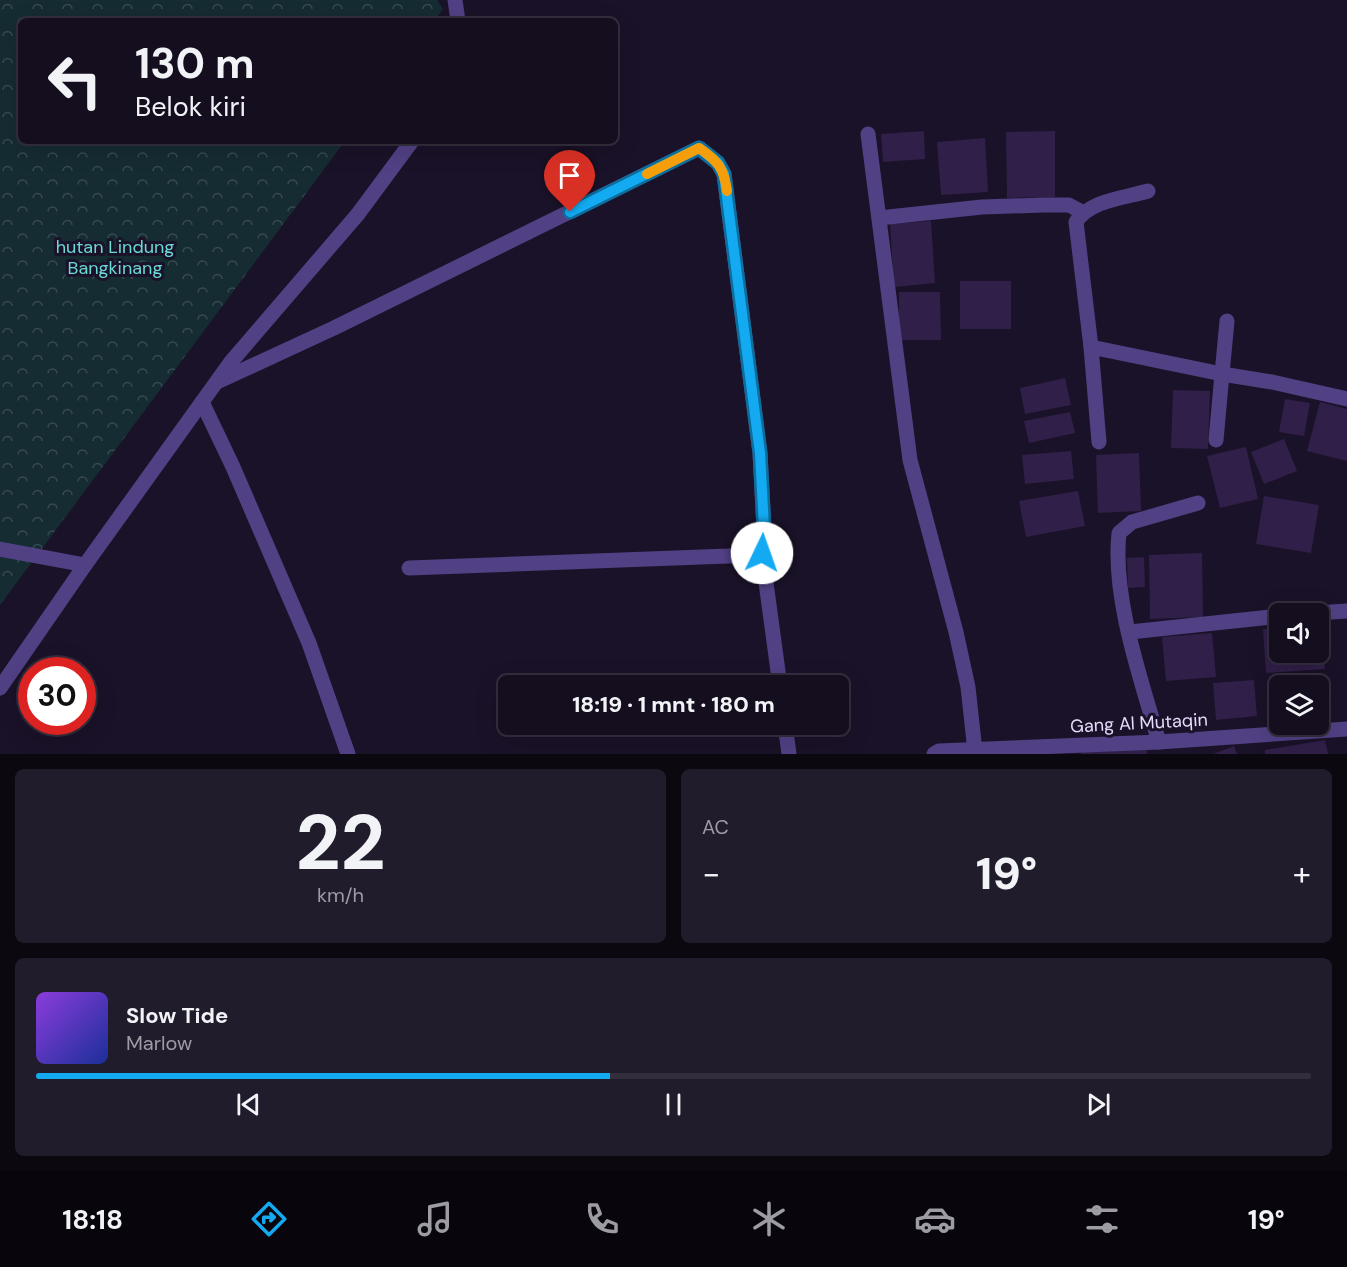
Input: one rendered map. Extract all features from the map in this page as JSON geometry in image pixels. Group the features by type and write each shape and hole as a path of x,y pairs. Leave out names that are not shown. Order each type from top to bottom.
{"street":[{"path":"455,0 458,18"},
{"path":"868,134 910,460 966,676 975,751"},
{"path":"0,688 230,363 358,214 410,144"},
{"path":"217,382 334,328 699,148 718,163 724,174 760,453 764,528 762,553 779,675"},
{"path":"1099,442 1091,347 1076,222 1082,212 1095,205 1148,191"},
{"path":"879,218 982,207 1043,205 1069,205 1082,212"},
{"path":"1216,440 1227,321"},
{"path":"1091,347 1347,399"},
{"path":"201,402 233,466 309,642 348,754"},
{"path":"1159,742 1120,588 1119,533 1132,522 1198,502"},
{"path":"0,549 85,565"},
{"path":"409,568 762,553"},
{"path":"1329,612 1347,611"},
{"path":"1130,632 1269,617"},
{"name":"Gang Al Mutaqin","path":"934,754 939,751 1159,742 1347,729"},
{"path":"786,735 789,754"}],"green space":[{"name":"hutan Lindung Bangkinang","path":"0,0 437,0 443,9 436,18 18,18 18,144 343,144 0,605"}],"building":[{"path":"924,131 925,159 883,162 881,134"},
{"path":"1055,131 1055,197 1007,198 1006,132"},
{"path":"985,138 988,192 941,195 937,142"},
{"path":"931,221 935,283 894,287 890,224"},
{"path":"960,281 1011,281 1011,329 960,329"},
{"path":"899,292 940,292 941,340 899,340"},
{"path":"1065,378 1071,405 1025,414 1020,388"},
{"path":"1173,390 1210,391 1208,449 1171,448"},
{"path":"1285,399 1310,403 1304,436 1279,432"},
{"path":"1320,402 1347,409 1347,461 1307,451"},
{"path":"1070,412 1075,433 1029,443 1024,421"},
{"path":"1284,439 1297,471 1264,484 1251,452"},
{"path":"1246,447 1258,499 1220,508 1207,456"},
{"path":"1071,451 1074,479 1025,484 1022,455"},
{"path":"1139,453 1141,511 1098,513 1096,455"},
{"path":"1078,491 1085,526 1026,537 1019,501"},
{"path":"1264,496 1319,505 1311,553 1256,544"},
{"path":"1202,553 1203,617 1150,619 1149,555"},
{"path":"1144,557 1145,587 1128,588 1127,558"},
{"path":"1263,629 1269,629 1269,663 1325,663 1325,669 1266,673"},
{"path":"1212,633 1216,677 1166,681 1162,637"},
{"path":"1254,680 1257,716 1216,720 1213,683"},
{"path":"1325,740 1328,754 1265,754 1265,750"},
{"path":"1234,746 1237,754 1213,754"},
{"path":"1081,748 1147,748 1147,754 1081,754"}],"slow traffic":[{"path":"647,174 699,148 718,163 724,174 727,191"}],"route":[{"path":"570,212 699,148 718,163 724,174 760,453 764,528 762,553"}]}
